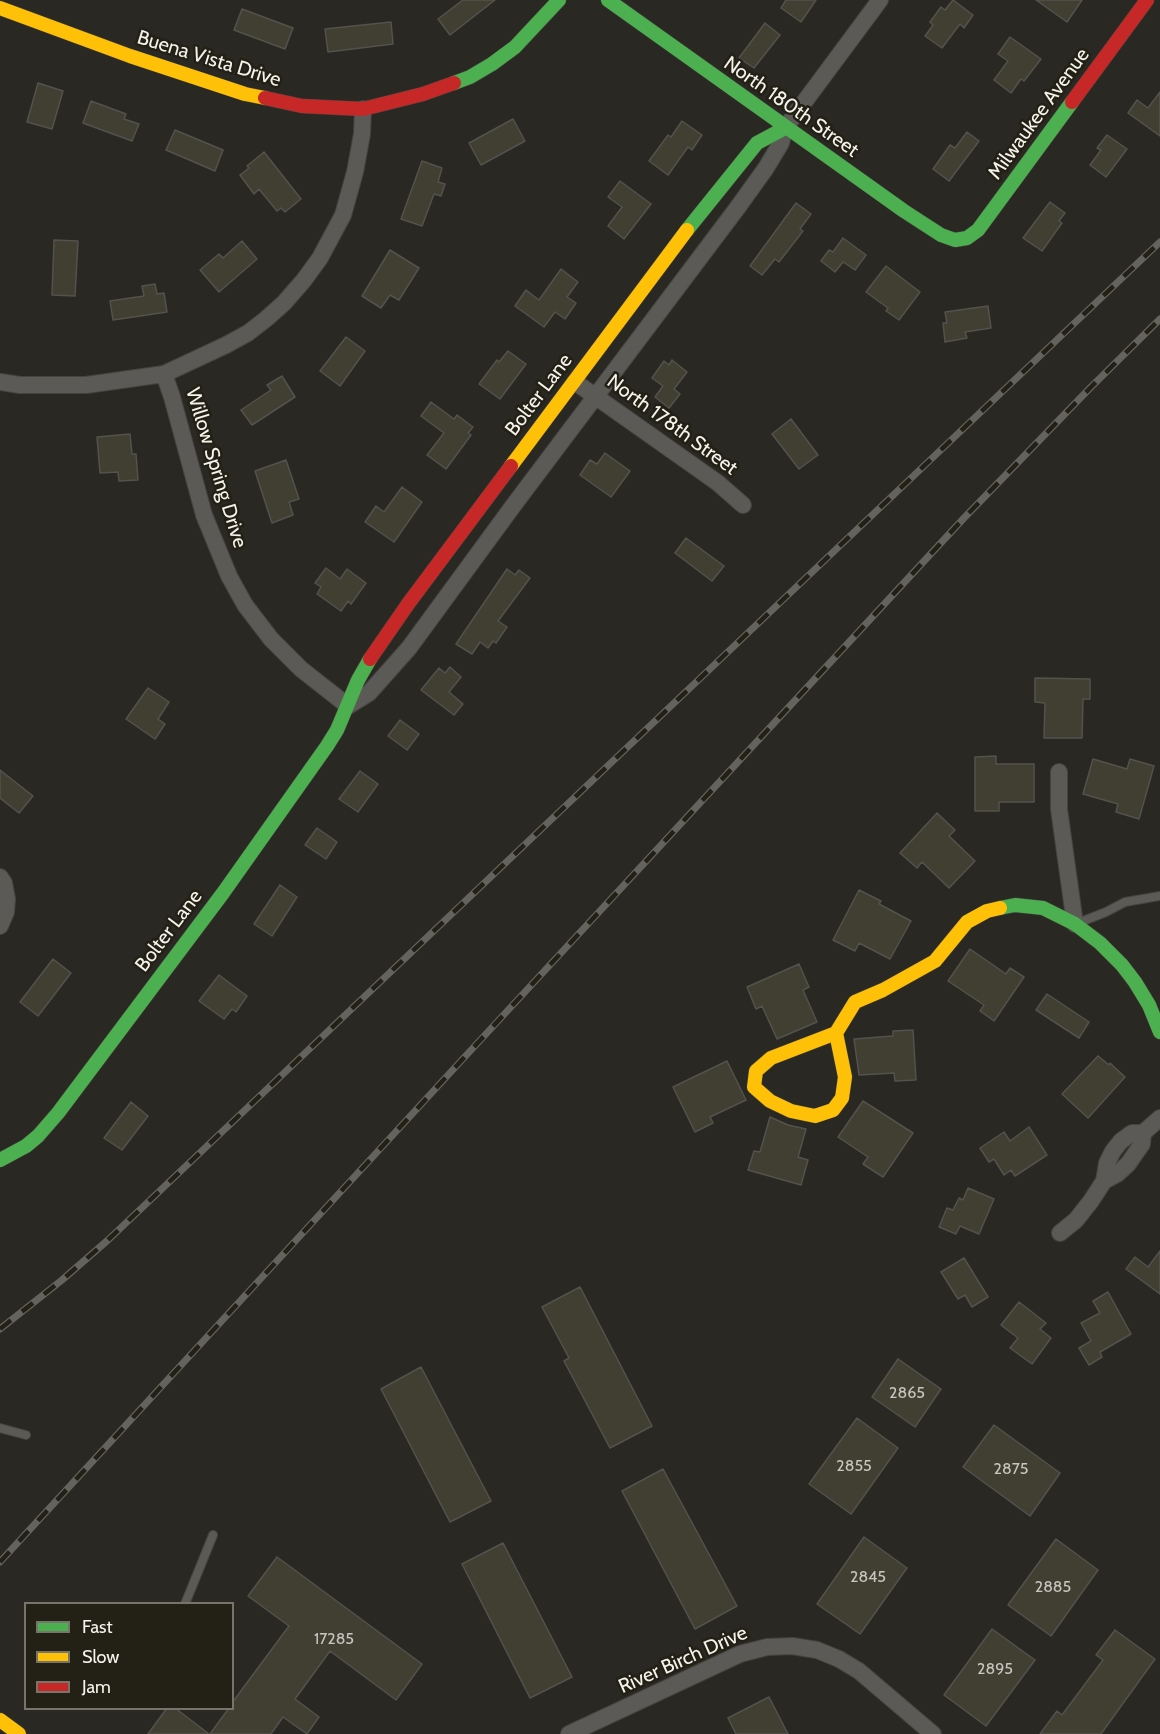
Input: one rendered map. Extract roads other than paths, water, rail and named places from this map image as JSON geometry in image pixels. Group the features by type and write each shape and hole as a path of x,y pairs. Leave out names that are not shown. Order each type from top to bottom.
{"street":[{"name":"Buena Vista Drive","path":"0,8 130,56 245,94 302,106 340,109 363,108 423,94 470,77 515,47 559,0"},
{"name":"North 180th Street","path":"608,0 904,211 941,235 955,240"},
{"name":"Bolter Lane","path":"348,706 369,693 409,648 766,168 781,143 785,128 880,0"},
{"name":"Milwaukee Avenue","path":"955,240 967,238 978,230 1147,0"},
{"path":"0,382 20,385 86,385 164,374 248,333 284,303 304,280 320,258 343,215 355,172 362,134 363,108"},
{"name":"Bolter Lane","path":"0,1160 26,1146 58,1113 223,892 327,746 337,730 358,680 408,604 694,221 757,143 785,128"},
{"name":"Willow Spring Drive","path":"164,374 204,515 228,576 245,605 271,639 301,669 348,706"},
{"name":"North 178th Street","path":"574,382 718,483 743,505"},
{"path":"1059,772 1059,809 1075,924"},
{"path":"0,877 4,883 7,898 6,912 0,926"},
{"path":"836,1033 846,1077 842,1098 833,1110 815,1116 791,1111 770,1101 754,1087 756,1071 771,1058 836,1033 855,1002 883,990 935,961 967,921 987,911 1015,905 1042,908 1075,924 1100,943 1128,974 1149,1005 1160,1032"},
{"path":"1060,1233 1076,1220 1091,1201 1104,1181 1107,1163 1113,1151 1121,1141 1132,1133 1143,1133 1160,1118"},
{"name":"River Birch Drive","path":"569,1734 740,1654 767,1647 792,1646 817,1650 859,1671 933,1734"},
{"path":"0,1720 19,1734"}],"lane":[{"path":"1075,924 1125,902 1160,896"},
{"path":"0,1428 26,1435"},
{"path":"185,1602 213,1535"}],"railway":[{"path":"0,1329 108,1240 1160,242"},
{"path":"0,1562 964,518 1160,319"}]}
